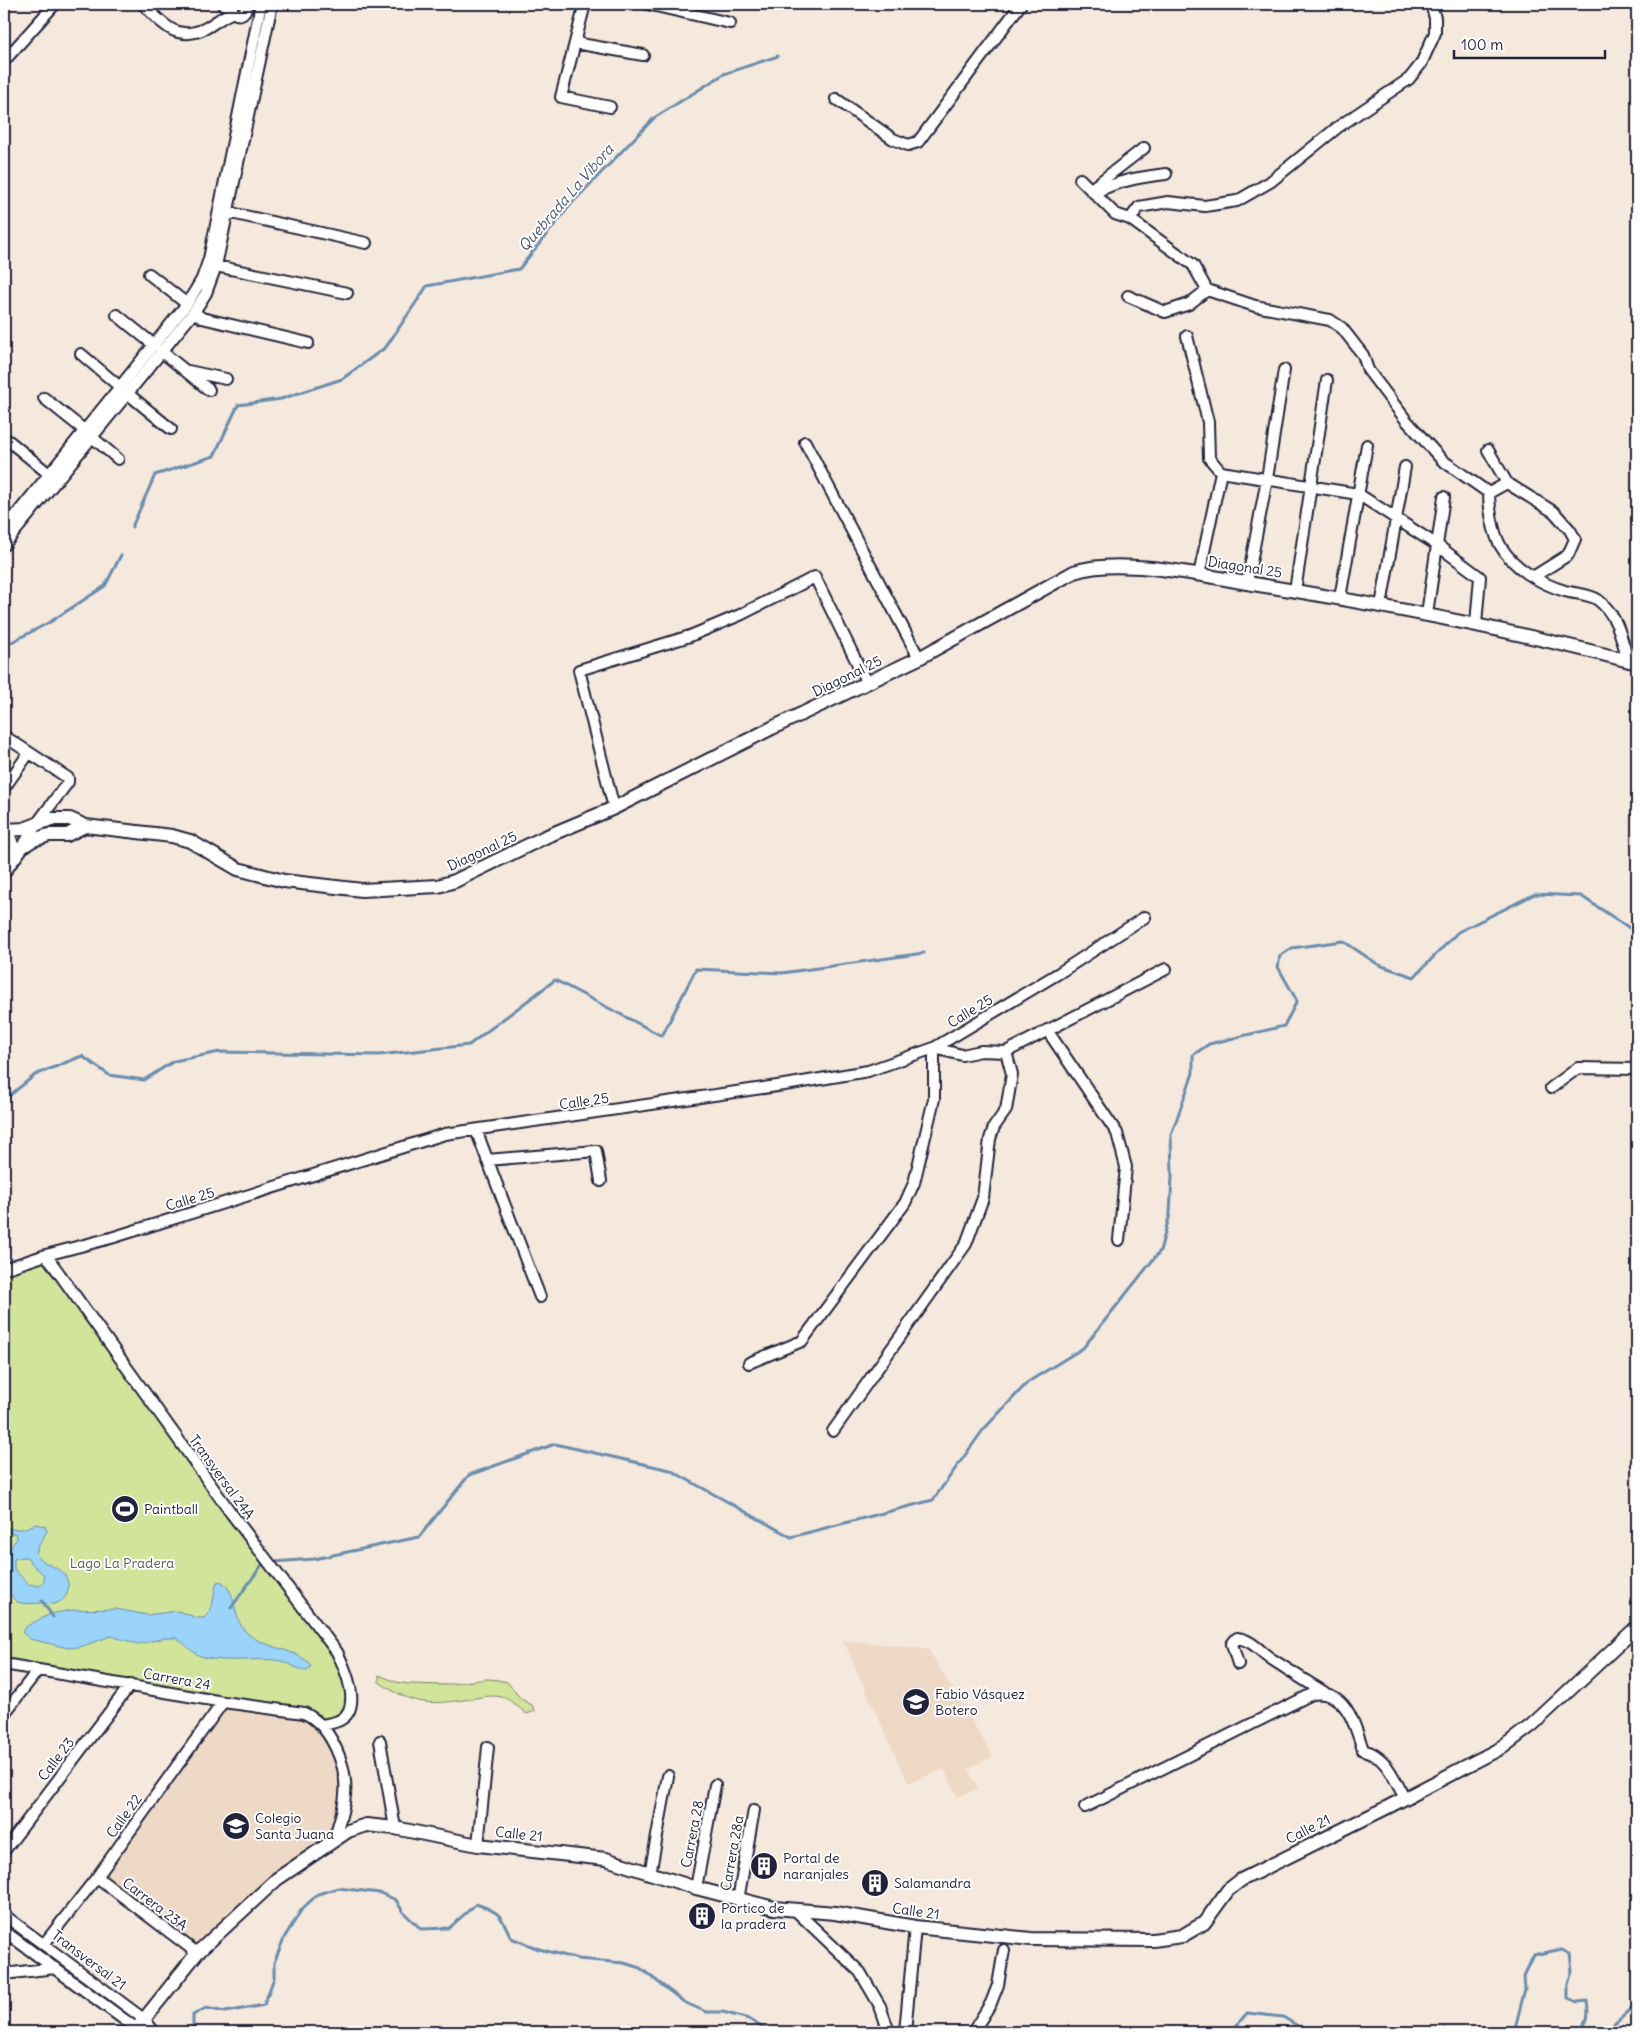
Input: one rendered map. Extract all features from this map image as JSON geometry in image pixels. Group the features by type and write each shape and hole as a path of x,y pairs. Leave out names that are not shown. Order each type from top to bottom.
{"street":[{"path":"4,62 56,4"},
{"path":"143,4 166,27 181,33 201,30 230,7 239,15 245,12 246,6 260,7 209,259 191,308"},
{"path":"4,530 16,522 191,308 206,293 216,266 272,4"},
{"path":"585,4 561,97 610,107"},
{"path":"647,4 730,23"},
{"path":"836,99 892,139 908,145 918,142 1021,4"},
{"path":"1130,219 1139,207 1168,202 1205,206 1237,201 1270,182 1338,127 1409,80 1421,64 1435,33 1435,18 1431,4"},
{"path":"575,43 643,55"},
{"path":"1092,191 1144,148"},
{"path":"1092,191 1134,178 1166,174"},
{"path":"1080,179 1115,214 1130,219 1193,265 1207,290 1255,306 1330,320 1342,328 1363,355 1368,370 1406,420 1442,460 1489,493"},
{"path":"228,212 366,242"},
{"path":"216,266 347,293"},
{"path":"149,274 202,318 308,344"},
{"path":"1128,296 1165,312 1189,304 1207,290"},
{"path":"117,315 209,390"},
{"path":"1187,336 1208,422 1209,458 1221,472 1358,494 1437,545 1480,577 1476,624"},
{"path":"81,354 171,428"},
{"path":"1247,583 1267,479 1284,370"},
{"path":"185,371 226,379"},
{"path":"1295,590 1327,380"},
{"path":"44,398 118,458"},
{"path":"4,545 16,522 49,474 88,434"},
{"path":"9,441 49,474"},
{"path":"805,442 919,658"},
{"path":"1340,598 1367,445"},
{"path":"1488,450 1507,483 1554,512 1570,530 1575,540 1568,555 1533,577"},
{"path":"1381,606 1405,467"},
{"path":"1199,575 1221,472"},
{"path":"1489,493 1507,483"},
{"path":"1489,493 1489,508 1500,545 1515,564 1533,577 1564,591 1597,599 1612,614 1633,662"},
{"path":"1426,614 1444,497"},
{"path":"4,512 16,522"},
{"name":"Diagonal 25","path":"4,830 24,829 51,819 70,819 85,826 172,836 190,841 238,869 284,881 362,890 438,886 455,881 545,837 614,808 919,658 1074,572 1088,568 1138,568 1199,575 1295,590 1476,624 1633,662"},
{"path":"614,808 579,670 630,656 690,636 740,615 815,577 867,682"},
{"path":"4,736 68,778 68,782 22,847"},
{"path":"4,788 29,753"},
{"name":"Diagonal 25","path":"6,869 22,847 33,840 50,835 67,835 85,826"},
{"path":"4,830 12,845 6,869"},
{"name":"Calle 25","path":"4,1269 46,1255 111,1238 445,1134 781,1086 868,1071 934,1048 1059,973 1145,917"},
{"path":"749,1363 802,1341 905,1203 914,1183 934,1099 934,1048 962,1055 981,1051 1006,1052 1166,969"},
{"path":"1047,1030 1117,1133 1126,1166 1119,1240"},
{"path":"833,1431 966,1244 983,1198 990,1139 994,1127 1006,1110 1012,1074 1006,1052"},
{"path":"1551,1088 1578,1068 1637,1069"},
{"path":"476,1130 540,1297"},
{"path":"487,1160 596,1151 600,1181"},
{"name":"Transversal 24A","path":"46,1255 231,1513 337,1652 348,1678 351,1691 350,1708 347,1715 340,1720 321,1726"},
{"name":"Calle 21","path":"141,2029 197,1953 277,1879 348,1831 366,1825 395,1828 478,1845 606,1859 738,1900 796,1911 835,1913 915,1926 1031,1939 1154,1940 1182,1936 1204,1923 1228,1890 1241,1880 1503,1747 1525,1731 1637,1627"},
{"path":"1238,1664 1232,1644 1237,1638 1252,1643 1270,1659 1342,1702 1353,1719 1363,1750 1373,1752 1381,1757 1405,1798"},
{"name":"Carrera 24","path":"4,1664 223,1702 304,1712 312,1716 321,1726"},
{"path":"4,1714 38,1670"},
{"name":"Calle 23","path":"4,1851 130,1685"},
{"path":"1085,1807 1312,1694 1324,1692"},
{"name":"Calle 22","path":"44,1944 97,1877 223,1702"},
{"path":"321,1726 330,1739 345,1776 345,1795 334,1840"},
{"path":"380,1741 395,1828"},
{"path":"478,1845 488,1747"},
{"path":"650,1874 668,1776"},
{"name":"Carrera 28","path":"696,1888 715,1785"},
{"name":"Carrera 28a","path":"738,1900 754,1810"},
{"name":"Carrera 23A","path":"97,1877 197,1953"},
{"path":"796,1911 860,1972 880,2006 889,2032"},
{"name":"Transversal 21","path":"4,1915 44,1944 141,2029"},
{"path":"905,2032 915,1926"},
{"name":"Transversal 21","path":"4,1931 141,2029 154,2032"},
{"path":"973,2032 992,2003 998,1985 1004,1950"},
{"path":"4,1974 54,1968"}],"shaded area":[{"name":"Fabio Vásquez Botero","path":"843,1640 928,1649 993,1756 968,1769 978,1788 958,1797 944,1769 908,1783"},
{"name":"Colegio Santa Juana","path":"223,1702 304,1713 321,1725 345,1776 334,1840 197,1953 97,1877"}],"green space":[{"name":"Lago La Pradera","path":"46,1255 337,1652 350,1708 321,1725 312,1716 4,1664 4,1269"},
{"path":"379,1675 396,1682 409,1684 443,1685 487,1679 507,1682 521,1699 532,1705 535,1711 527,1714 508,1699 496,1696 432,1703 412,1700 379,1682"}],"water":[{"path":"35,1524 45,1526 47,1531 36,1554 66,1577 68,1582 67,1594 58,1603 21,1603 4,1590 6,1557 17,1538 16,1534 4,1531 4,1529 23,1529","holes":["28,1558 44,1575 44,1581 40,1586 28,1584 14,1569 14,1559"]},
{"path":"221,1581 230,1592 238,1620 246,1632 253,1638 291,1652 306,1660 311,1666 307,1671 275,1660 206,1658 195,1653 177,1638 166,1638 138,1644 111,1636 80,1647 68,1648 30,1639 22,1632 27,1626 50,1614 72,1610 116,1609 147,1615 178,1611 197,1618 204,1618 212,1606 217,1582"}],"waterway":[{"name":"Quebrada La Vibora","path":"132,527 155,475 214,456 238,405 281,399 342,379 386,347 427,286 519,269 572,203 654,118 724,74 778,56"},
{"name":"Quebrada La Vibora","path":"4,646 50,622 105,586 121,555"},
{"path":"273,1562 314,1559 419,1537 469,1475 555,1444 670,1470 791,1537 933,1500 983,1430 1028,1382 1083,1348 1160,1251 1170,1214 1172,1176 1171,1135 1193,1073 1193,1055 1209,1044 1284,1026 1297,1001 1278,967 1280,956 1292,948 1343,941 1379,965 1414,977 1458,932 1535,894 1581,896 1637,933"},
{"path":"4,1100 35,1075 82,1056 109,1075 144,1080 174,1061 220,1052 379,1055 469,1045 555,980 662,1036 696,969 782,973 924,953"},
{"path":"231,1608 264,1562"},
{"path":"42,1601 53,1617"},
{"path":"194,2032 193,2015 206,2008 225,2012 264,2005 274,1978 274,1963 284,1938 302,1909 318,1894 338,1888 380,1893 396,1900 403,1912 421,1929 449,1928 476,1904 490,1909 499,1915 511,1938 539,1949 578,1959 624,1963 640,1968 684,2002 706,2012 723,2012 749,2019 769,2032"},
{"path":"1514,2032 1525,1989 1524,1976 1534,1955 1562,1949 1570,1953 1572,1971 1568,1984 1568,1998 1577,2002 1587,2001 1586,2022 1576,2032"},
{"path":"1604,2032 1635,2005 1637,1998"},
{"path":"1231,2032 1247,2013 1283,2017 1308,2032"},
{"path":"1439,2032 1444,2029 1448,2032"}],"place":[{"name":"Paintball","path":"125,1509"},
{"name":"Fabio Vásquez Botero","path":"916,1702"},
{"name":"Colegio Santa Juana","path":"236,1826"},
{"name":"Portal de naranjales","path":"764,1866"},
{"name":"Salamandra","path":"875,1883"},
{"name":"Portico de la pradera","path":"702,1916"}]}
